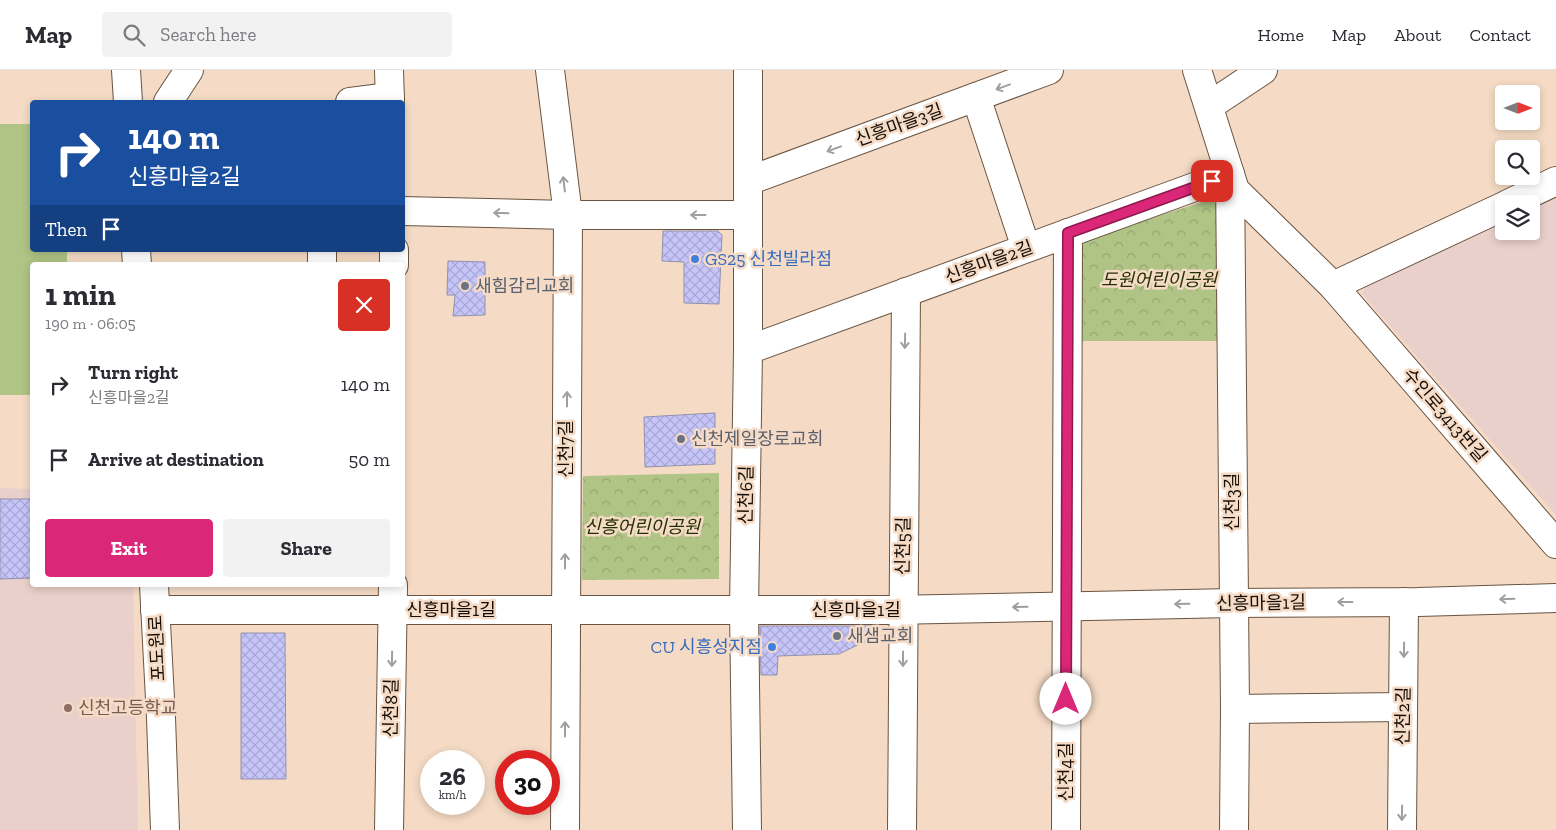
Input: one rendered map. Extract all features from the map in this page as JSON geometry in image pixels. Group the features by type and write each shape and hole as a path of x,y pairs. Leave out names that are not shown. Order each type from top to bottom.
{"street":[{"path":"126,70 128,100"},
{"path":"169,100 189,70"},
{"path":"389,70 390,100"},
{"name":"신천7길","path":"550,70 568,215 565,830"},
{"name":"신천6길","path":"747,830 744,610 748,350 748,70"},
{"name":"신흥마을3길","path":"748,181 1049,70"},
{"name":"수인로3413번길","path":"1198,70 1235,190 1333,286 1556,544"},
{"path":"1209,106 1263,70"},
{"path":"976,97 1026,248"},
{"name":"신흥마을2길","path":"748,350 1230,174"},
{"name":"신천3길","path":"1230,174 1235,709 1234,830"},
{"path":"1527,195 1556,181"},
{"path":"1333,286 1495,210"},
{"path":"405,211 568,215 747,215"},
{"name":"신천4길","path":"1066,830 1068,233"},
{"name":"신천5길","path":"902,830 906,292"},
{"name":"신흥마을1길","path":"155,598 393,598 565,610 903,610 1556,598"},
{"name":"포도원로","path":"155,598 165,830"},
{"name":"신천8길","path":"389,830 393,598"},
{"name":"신천2길","path":"1402,830 1404,602"},
{"path":"1235,709 1403,707"}],"shaded area":[{"path":"1556,191 1556,515 1362,294 1374,272 1495,218 1495,240 1540,240 1540,199"},
{"name":"신천고등학교","path":"0,488 30,489 30,587 133,587 138,830 0,830"}],"green space":[{"path":"0,124 30,124 30,252 67,252 67,262 30,262 30,395 0,395"},
{"name":"도원어린이공원","path":"1212,199 1221,214 1218,341 1076,341 1073,259 1085,239"},
{"name":"신흥어린이공원","path":"719,473 719,579 582,580 583,476"}],"building":[{"path":"663,231 718,231 722,235 719,304 684,303 684,262 662,261"},
{"path":"448,261 485,262 485,315 453,316 455,295 447,295"},
{"path":"715,413 715,464 645,467 644,417"},
{"path":"0,499 30,499 30,578 0,579"},
{"path":"760,626 876,626 876,636 839,654 778,656 777,675 761,675"},
{"path":"241,633 285,633 286,779 241,779"}],"place":[{"name":"GS25 신천빌라점","path":"695,259"},
{"name":"새힘감리교회","path":"465,286"},
{"name":"신천제일장로교회","path":"681,439"},
{"name":"새샘교회","path":"837,636"},
{"name":"CU 시흥성지점","path":"772,647"},
{"name":"신천고등학교","path":"68,708"}],"route":[{"path":"1066,699 1068,233 1212,181"}]}
